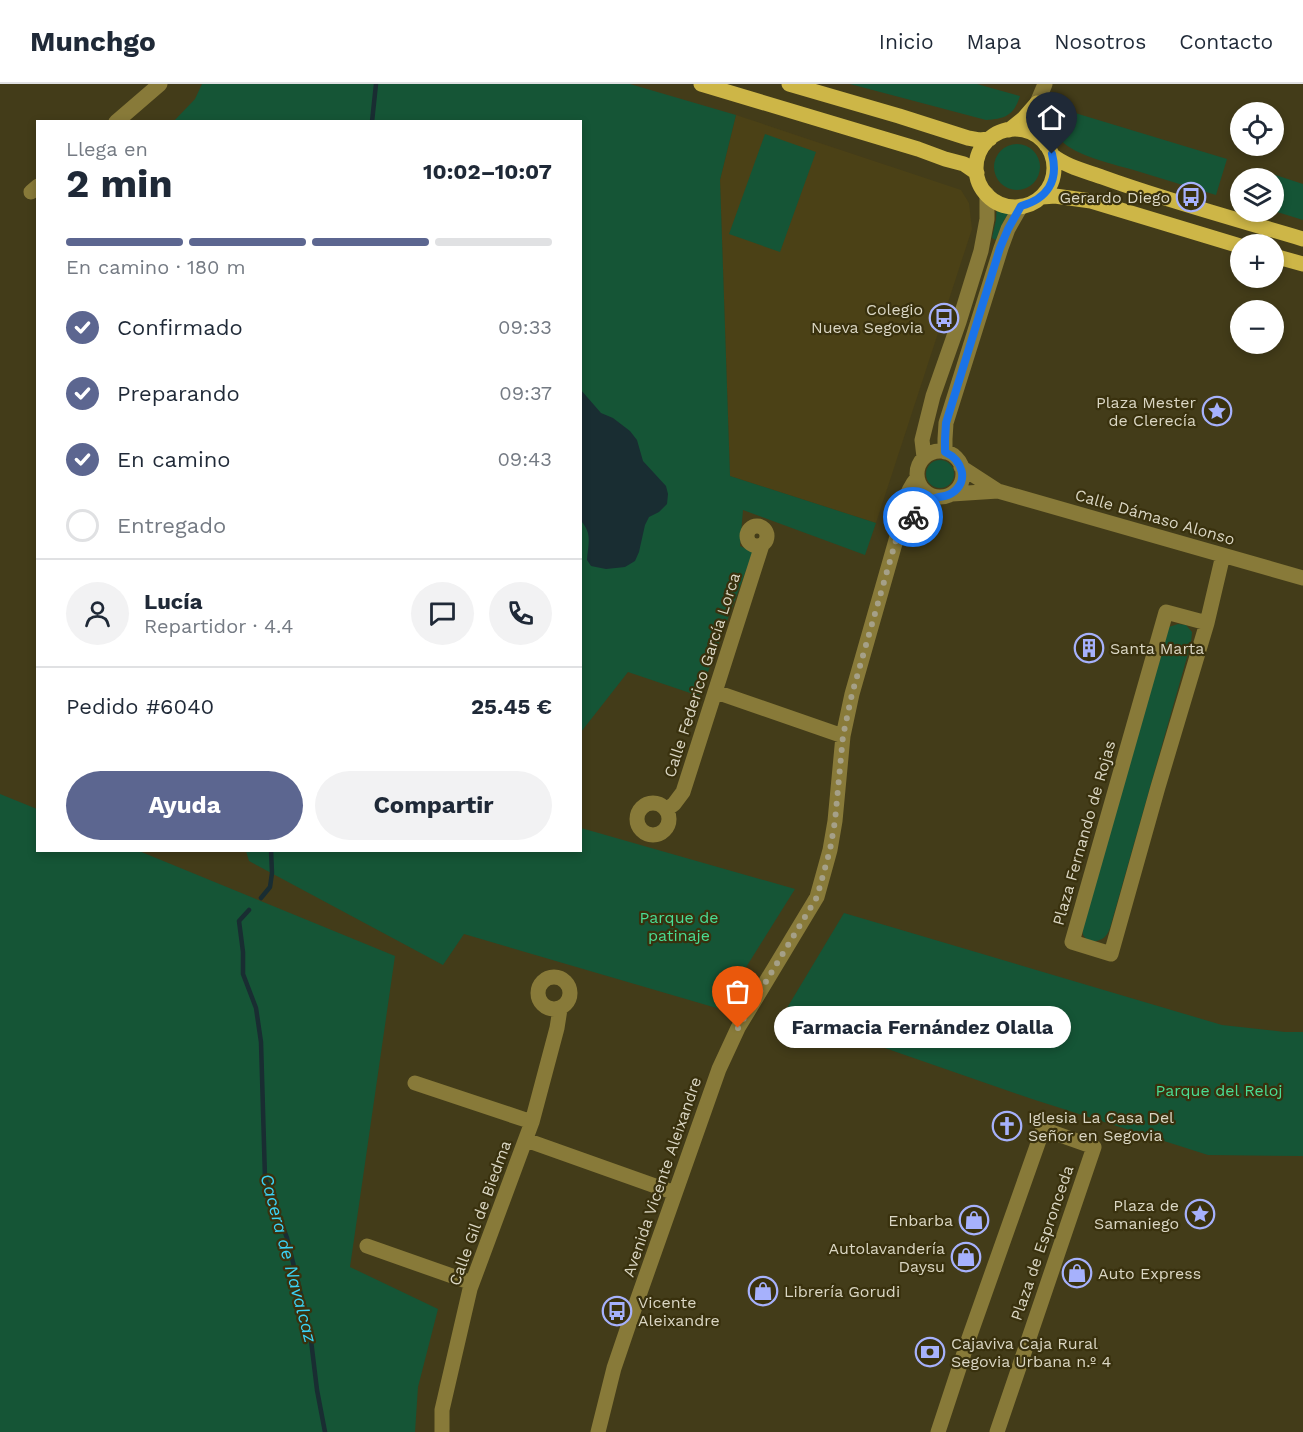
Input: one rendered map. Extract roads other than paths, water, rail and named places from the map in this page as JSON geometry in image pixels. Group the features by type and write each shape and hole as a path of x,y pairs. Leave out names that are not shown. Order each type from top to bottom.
{"main road":[{"path":"701,84 964,164 977,173"},
{"path":"789,84 968,138 990,139"},
{"path":"1008,130 1038,103"},
{"path":"1038,103 1041,130 1049,150 1054,162 1053,177 1047,191 1032,203 1021,206 1012,206 994,200 982,187 977,173 978,157 990,139 999,133 1019,129 1038,137 1049,150 1060,161 1113,181 1303,240"},
{"path":"1042,196 1091,201 1230,243"},
{"path":"1284,259 1303,264"}],"street":[{"path":"118,120 160,84"},
{"path":"1038,103 1045,84"},
{"path":"924,457 922,440 933,396 981,251 987,219 987,194"},
{"path":"945,452 945,433 952,402 1000,248 1021,206"},
{"path":"945,452 958,461 963,475 961,482 957,489 945,496 930,495 919,485 917,470 924,457 931,453 945,452"},
{"name":"Calle Dámaso Alonso","path":"961,467 998,491 1303,578"},
{"name":"Avenida Vicente Aleixandre","path":"598,1432 614,1368 728,1047 817,897 830,850 835,821 843,736 852,694 898,533 902,509 908,491 917,478"},
{"name":"Calle Dámaso Alonso","path":"945,496 998,491"},
{"name":"Avenida Vicente Aleixandre","path":"898,533 922,508 945,496"},
{"name":"Calle Federico García Lorca","path":"666,810 683,792 762,545"},
{"name":"Plaza Fernando de Rojas","path":"1207,623 1166,612 1072,942 1111,954 1207,623 1223,555"},
{"path":"716,692 843,736"},
{"name":"Calle Gil de Biedma","path":"442,1432 442,1410 472,1283 532,1122 560,1009"},
{"path":"415,1083 532,1122"},
{"name":"Plaza de Espronceda","path":"938,1432 1043,1129 1094,1148 997,1432"},
{"path":"525,1140 675,1193"},
{"path":"367,1246 472,1283"}],"water":[{"path":"582,391 601,413 613,418 630,431 637,440 643,461 666,486 668,494 667,504 659,512 649,517 645,525 635,561 625,567 606,569 591,566 587,560 589,544 587,529 582,522"}],"waterway":[{"name":"Cacera de Navalcaz","path":"372,120 376,84"},
{"name":"Cacera de Navalcaz","path":"261,898 270,887 271,852"},
{"name":"Cacera de Navalcaz","path":"249,910 239,921 243,974 256,1008 261,1042 265,1178 287,1238 310,1332 325,1432"}],"place":[{"name":"Gerardo Diego","path":"1191,197"},
{"name":"Colegio Nueva Segovia","path":"944,318"},
{"name":"Plaza Mester de Clerecía","path":"1217,411"},
{"name":"Santa Marta","path":"1089,648"},
{"name":"Farmacia Fernández Olalla","path":"738,1028"},
{"name":"Iglesia La Casa Del Señor en Segovia","path":"1007,1126"},
{"name":"Plaza de Samaniego","path":"1200,1214"},
{"name":"Enbarba","path":"974,1220"},
{"name":"Autolavandería Daysu","path":"966,1257"},
{"name":"Auto Express","path":"1077,1273"},
{"name":"Librería Gorudi","path":"763,1291"},
{"name":"Vicente Aleixandre","path":"617,1311"},
{"name":"Cajaviva Caja Rural Segovia Urbana n.º 4","path":"930,1352"}],"park label":[{"name":"Parque de patinaje","path":"679,926"},
{"name":"Parque del Reloj","path":"1219,1090"}]}
